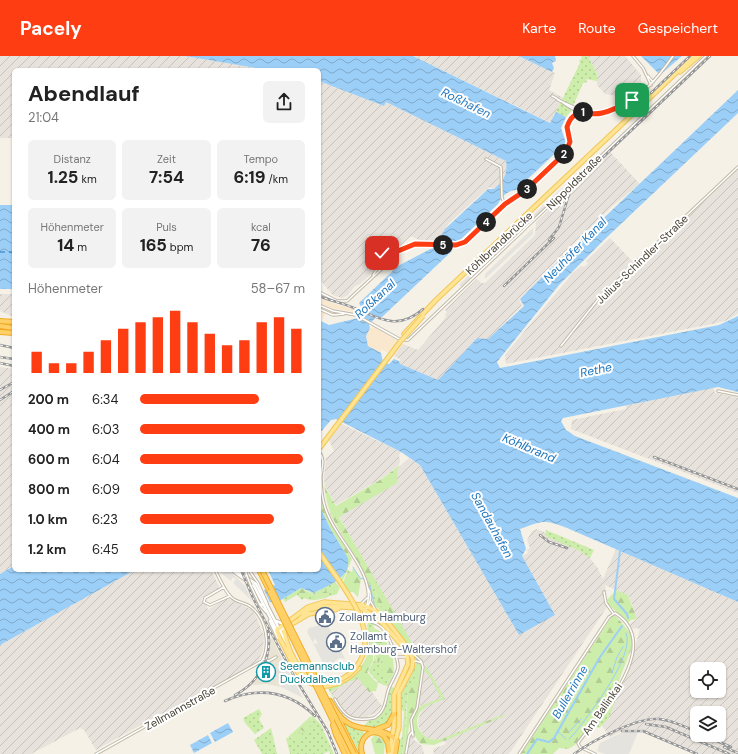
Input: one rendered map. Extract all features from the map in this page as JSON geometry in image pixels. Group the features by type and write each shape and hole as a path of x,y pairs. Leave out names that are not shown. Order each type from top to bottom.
{"highway":[{"path":"0,321 12,322"},
{"path":"0,326 12,328"},
{"path":"0,332 12,333"},
{"path":"260,572 350,754"},
{"path":"264,572 330,701 355,754"},
{"path":"264,572 355,754"},
{"path":"330,701 345,721 355,726 393,737"},
{"path":"362,754 362,742 364,737 371,730 388,725 394,714"},
{"path":"332,719 336,735 344,753"},
{"path":"371,730 384,736 388,743 390,753"},
{"path":"395,754 397,741"}],"main road":[{"name":"Köhlbrandbrücke","path":"321,442 398,341 426,309 694,56"},
{"name":"Köhlbrandbrücke","path":"321,445 400,342 432,306 699,56"},
{"path":"321,552 360,612 368,636 367,652 361,664 349,677 327,687 319,686 304,678 296,670 282,642 278,629 312,613 349,607"},
{"path":"321,555 358,612 366,634 365,648 359,663 347,676 335,683 322,683 308,677 300,668 284,633 286,625 307,608 336,604 360,604 377,611 392,626 412,653 413,662 399,693 399,724 397,741 390,753"},
{"path":"300,619 304,612 336,604 349,607 367,608 381,621 403,646 408,658 406,669 395,692 393,737 390,753"},
{"path":"393,737 395,746"}],"street":[{"path":"633,56 643,66 651,85"},
{"path":"574,110 593,114 605,113 632,100 651,85 673,56"},
{"name":"Nippoldstraße","path":"348,313 358,316 401,340 406,341 706,56"},
{"path":"647,75 653,82"},
{"path":"552,96 561,102 579,109 581,112"},
{"path":"572,107 574,110 574,116"},
{"path":"381,256 415,244 453,245 465,242 505,204 526,190 566,152 570,142 567,127 574,116 581,112"},
{"path":"486,159 500,165 502,198 505,204"},
{"name":"Julius-Schindler-Straße","path":"561,346 600,297 738,167"},
{"path":"321,293 335,300 344,301 351,298 403,249"},
{"path":"370,280 377,269 382,250 394,252"},
{"path":"385,251 389,257 388,261"},
{"path":"378,272 388,261 400,252"},
{"path":"381,256 382,261 388,261"},
{"path":"321,306 333,312 348,313"},
{"path":"321,310 333,315 348,313"},
{"path":"718,391 738,395"},
{"path":"321,456 323,459 321,479 327,513 363,574 370,600 377,611"},
{"path":"216,572 230,596 235,600 250,606 257,614 266,638 263,659"},
{"path":"235,572 252,585 276,621 278,629"},
{"path":"239,572 254,583 265,605 270,623 282,642"},
{"path":"247,572 259,603 290,647"},
{"path":"250,572 267,600 265,605"},
{"path":"224,586 205,598 204,601 210,605 230,596"},
{"path":"367,608 368,588"},
{"path":"519,754 613,613 606,604 604,592"},
{"path":"360,604 368,597"},
{"path":"335,699 341,710 350,718 368,719 376,717 384,709 389,688 397,671 397,657 384,630 380,626 365,618 363,614 370,600"},
{"path":"259,603 265,605"},
{"name":"Am Ballinkai","path":"595,754 580,747 578,742 619,688 634,640 631,630 617,614 613,613"},
{"path":"276,621 286,625"},
{"path":"412,653 422,663 423,668 417,708 411,720 413,736"},
{"path":"397,657 404,656 408,658"},
{"name":"Zellmannstraße","path":"96,754 257,665 263,659 268,662 276,657"},
{"path":"413,662 417,661 422,663"},
{"path":"406,753 409,736 412,732"}],"shaded area":[{"path":"0,56 185,56 255,68 12,68 12,138 0,138"},
{"path":"413,56 519,56 555,73 549,90 562,97 562,99 551,123"},
{"path":"588,56 625,56 641,75 641,84 632,93 623,97 605,94 597,85 597,74"},
{"path":"321,82 384,106 386,102 506,161 508,171 504,180 494,189 489,187 448,224 439,242 421,241 411,236 400,246 395,240 370,262 375,268 371,274 360,284 355,286 348,295 342,298 333,295 321,281"},
{"path":"610,152 640,184 611,207 519,299 522,306 488,339 477,338 438,380 399,364 400,359 394,356 403,344 418,350 446,317 445,315 447,312 445,310 477,279 481,283 485,283 535,235 536,222 567,195 582,176"},
{"path":"738,170 738,313 736,315 725,321 712,324 506,364 505,355 572,274 581,266 584,267 588,264 586,261 610,238 632,261 638,257 641,260 640,262"},
{"path":"562,188 565,190 462,287 459,285"},
{"path":"533,228 533,234 485,279 485,274"},
{"path":"0,294 12,294 12,316 0,311"},
{"path":"321,298 332,303 354,309 360,312 360,315 350,311 329,308 321,321"},
{"path":"374,327 403,344 394,356 381,349 381,353 368,347 366,335 370,328"},
{"path":"0,367 12,369 12,567 0,574"},
{"path":"713,387 715,393 738,397 738,493 571,429 572,420 626,409 626,405"},
{"path":"342,424 401,452 399,455 400,462 397,467 382,478 336,505 325,486 324,478 326,458 334,451 329,440"},
{"path":"409,458 420,465 519,635 555,615 522,556 528,553 527,550 530,548 527,540 532,531 537,529 588,556 597,567 603,579 616,549 738,602 738,754 699,754 641,729 627,729 610,737 598,720 622,685 629,669 640,629 633,629 629,624 637,619 629,596 605,585 606,592 603,593 603,599 607,607 509,754 434,754 433,749 446,744 444,739 435,740 426,737 421,732 418,724 419,717 423,709 419,704 425,667 424,663 418,658 339,516 394,484 397,469"},
{"path":"131,572 212,572 219,586 218,589 202,598 201,601 206,604 208,610 227,598 252,610 264,636 263,650 258,662 162,716 157,716 96,750 84,730 80,728 31,754 0,754 0,645"},
{"path":"221,572 231,572 245,586 252,601 233,583 236,579 233,577 231,581"},
{"name":"Zollamt Hamburg-Waltershof","path":"321,625 329,628 335,639 330,638 332,642 338,644 345,659 340,658 335,661 335,665 329,668 324,665 307,632 309,628","holes":["315,638 318,644 313,643"]},
{"path":"272,638 284,663 272,669 281,687 266,684 254,685 252,684 267,662 270,651 270,639"},
{"path":"284,663 303,698 281,687 272,669"},
{"path":"360,676 382,706 376,713 368,716 367,720 348,718 346,720 340,712 331,692"},
{"path":"410,729 414,740 422,746 424,754 405,754"},
{"path":"631,731 638,732 629,754 605,754 597,751 600,743 621,733"}],"green space":[{"path":"581,56 588,56 597,74 597,81 586,79 587,82 583,83 571,111 566,117 556,112 580,63 579,60 582,59"},
{"path":"400,465 397,471 397,483 339,517 422,660 416,655 394,626 396,622 391,615 384,607 379,605 375,589 332,517 327,502 324,485 336,506 383,478"},
{"path":"321,487 323,503 329,518 352,559 342,582 341,579 348,558 330,528 321,509"},
{"path":"327,502 332,517 375,589 379,605 395,620 396,622 394,626 386,615 374,605 366,576 331,516"},
{"path":"546,530 594,550 590,558 578,550 547,537 545,535"},
{"path":"353,568 361,579 358,597 353,592 349,592 343,583 348,570 352,572"},
{"path":"335,582 337,584 317,596 305,590 314,593"},
{"path":"337,584 340,587 318,599 298,593 302,589 317,596"},
{"path":"340,587 337,594 321,599 313,600 304,598 302,600 297,595 285,602 283,599 301,588 304,589 299,594 303,593 318,599"},
{"path":"616,590 628,595 637,619 631,620 628,623 608,604 607,600"},
{"path":"612,616 616,616 632,635 632,647 616,688 575,745 568,749 559,748 553,754 521,754"},
{"path":"368,622 373,624 374,628 370,631 370,652 365,664 357,674 351,678 353,681 350,681 331,692 340,712 328,688 344,681 358,671 363,664 368,649"},
{"path":"374,628 383,633 393,659 394,672 388,686 386,686 389,679 381,670 383,660 380,659 378,664 375,655 373,655 373,661 367,672 378,684 376,691 369,692 358,678 353,681 351,678 361,669 367,658 371,639 370,631"},
{"path":"374,655 378,664 380,659 383,660 382,666 389,679 386,686 379,683 368,671 374,661"},
{"path":"417,662 422,668 416,707 410,720 405,754 402,754 405,739 409,690 411,683 420,668 414,667"},
{"path":"418,666 420,668 408,694 405,739 402,754 396,754 399,740 402,738 404,711 401,710 401,692 414,667"},
{"path":"426,666 445,699 427,706 418,715 418,726 424,735 429,738 441,739 505,714 502,717 434,745 421,744 415,736 413,730 412,720 414,715 420,707 441,698 428,674 424,672"},
{"path":"391,687 395,688 391,721 382,728 364,726 368,721 382,712"},
{"path":"619,692 608,719 599,728 595,727 595,724"},
{"path":"259,709 262,714 259,719 264,728 255,734 245,723 243,718"},
{"path":"312,715 321,725 334,754 330,754 329,751 323,754 290,754 286,738 294,737 296,741 302,734 299,732 310,726"},
{"path":"311,716 310,729 305,732 301,730 299,732 302,734 299,741 296,742 294,737 288,737"},
{"path":"343,722 363,729 364,735 360,742 360,754"},
{"path":"271,728 277,754 262,754 254,740"},
{"path":"375,735 385,741 384,754 375,754 371,739"}],"water":[{"path":"185,56 413,56 550,123 556,112 566,117 561,128 566,143 516,190 505,194 498,204 458,242 450,247 452,251 382,317 376,317 369,325 370,328 366,336 368,346 381,353 383,362 389,364 394,359 399,361 400,364 438,380 477,338 488,339 524,306 520,299 738,90 738,113 604,240 559,285 497,362 500,368 719,325 738,316 738,392 718,387 563,418 561,421 566,430 575,436 738,498 738,602 567,528 553,523 543,522 520,529 526,549 522,556 555,615 519,635 420,465 401,452 336,419 331,420 321,432 321,321 329,325 358,318 364,312 359,303 398,266 436,246 445,229 488,189 494,189 503,180 506,173 506,161 386,102 384,106 321,82 321,68 255,68"},
{"path":"519,56 555,56 556,61 552,63 554,68 552,72"},
{"path":"641,56 682,56 660,75"},
{"path":"0,205 12,205 12,289 0,289"},
{"path":"321,509 330,528 348,558 348,565 343,576 332,584 314,593 301,588 276,603 270,602 264,590 275,585 269,572 321,572"},
{"path":"12,567 12,572 131,572 0,645 0,574"},
{"path":"228,723 233,732 215,742 210,733"},
{"path":"208,735 212,743 194,753 190,745"}],"waterway":[{"name":"Bullerrinne","path":"620,551 614,599 627,614 628,618"},
{"path":"353,567 360,578 364,579"},
{"path":"369,582 374,603"},
{"name":"Bullerrinne","path":"527,754 537,739 549,742 554,738 600,657 622,626"},
{"path":"569,739 599,700 618,670 624,656 627,643 626,633"},
{"path":"612,673 617,657 623,647"},
{"path":"569,732 581,719"},
{"path":"557,731 566,739"}],"ferry route":[{"path":"0,252 12,252"}],"railway":[{"path":"651,93 690,56"},
{"path":"549,240 559,227 569,194 582,177 710,56"},
{"path":"504,286 554,238"},
{"path":"321,297 389,321 405,320 414,316 423,309"},
{"path":"0,345 12,348"},
{"path":"0,357 12,359"},
{"path":"0,363 12,366"},
{"path":"0,390 12,383"},
{"path":"0,400 12,392"},
{"path":"654,457 738,489"},
{"path":"540,535 549,542 567,548"},
{"path":"242,572 253,598 294,676 328,732 337,754"},
{"path":"235,695 251,684 262,669 268,651 268,631"},
{"path":"225,701 249,694 272,694 283,696 294,701 305,707 315,716"},
{"path":"574,754 615,731 650,719 669,721 690,729"},
{"path":"646,724 666,727 729,754"},
{"path":"622,731 643,731 697,754"},
{"path":"719,742 731,747"},
{"path":"724,747 738,753"}],"place":[{"name":"Zollamt Hamburg","path":"325,617"},
{"name":"Zollamt Hamburg-Waltershof","path":"336,642"},
{"name":"Seemannsclub Duckdalben","path":"266,672"}],"route":[{"path":"382,253 391,253 415,244 456,245 465,242 505,204 526,190 565,153 570,142 567,127 568,123 574,116 583,112 593,114 603,113 632,100"}],"water label":[{"name":"Roßhafen","path":"466,103"},
{"name":"Neuhöfer Kanal","path":"575,250"},
{"name":"Roßkanal","path":"375,299"},
{"name":"Rethe","path":"596,370"},
{"name":"Köhlbrand","path":"529,448"},
{"name":"Sandauhafen","path":"492,525"}]}
